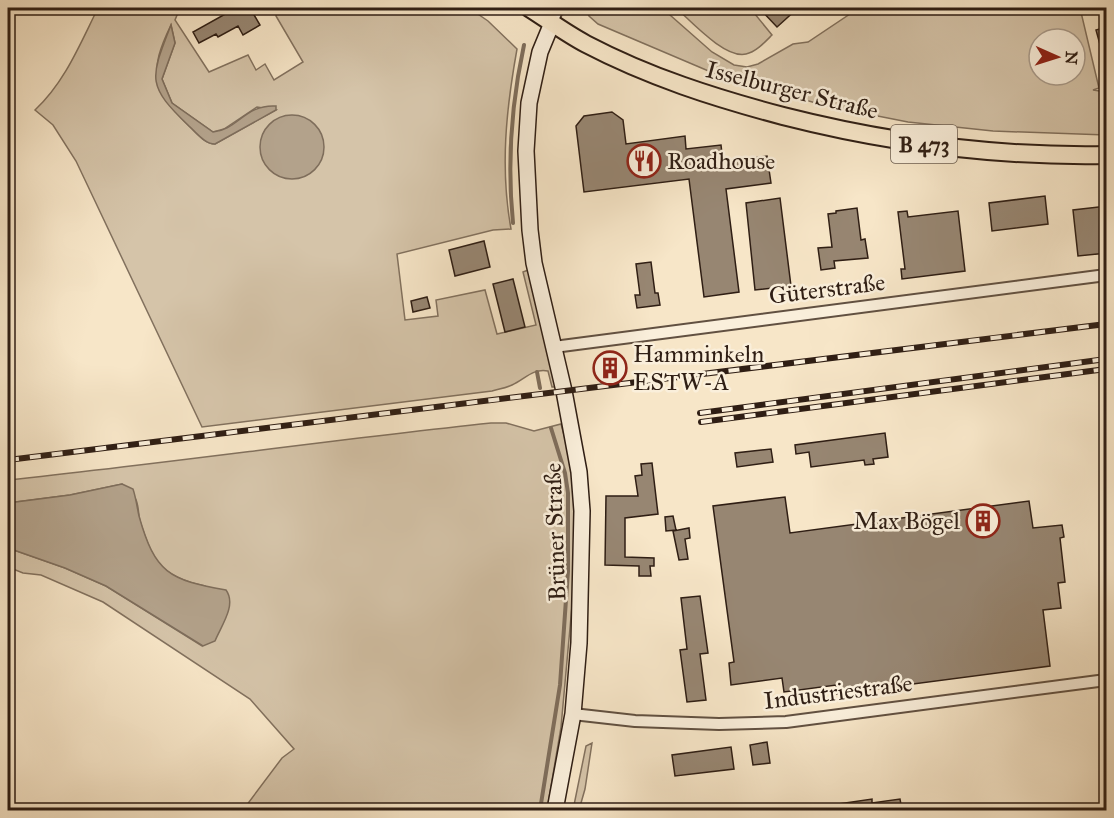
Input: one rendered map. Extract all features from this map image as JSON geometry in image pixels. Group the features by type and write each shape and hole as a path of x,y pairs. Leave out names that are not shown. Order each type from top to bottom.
{"main road":[{"name":"B 473","path":"529,8 555,15"},
{"name":"Isselburger Straße","path":"555,15 586,44 690,90 839,130 955,149 1064,156 1107,155"},
{"name":"Brüner Straße","path":"555,15 540,52 532,85 526,151 534,263 577,461 582,511 579,643 573,714 555,810"}],"street":[{"name":"Güterstraße","path":"554,347 1107,275"},
{"name":"Industriestraße","path":"573,714 719,724 786,722 1107,680"}],"shaded area":[{"path":"98,8 180,8 175,20 209,72 248,55 256,70 265,64 274,80 303,62 276,16 277,8 469,8 488,21 517,49 510,94 505,161 511,229 493,230 397,254 405,320 438,316 436,300 485,290 497,334 536,325 523,272 528,270 557,387 552,387 548,371 543,370 510,386 492,391 202,427 76,161 53,125 35,110 63,75","holes":["171,25 175,43 162,79 172,103 213,132 224,129 257,107 276,110 215,144 204,140 167,102 161,91 157,68 159,56"]},
{"path":"585,8 662,8 712,52 734,65 747,67 758,64 793,44 808,42 859,8 1080,8 1085,27 1027,27 1027,87 1087,87 1087,37 1099,88 1093,90 1106,92 1106,135 993,131 908,122 827,106 725,78 598,24 589,16"},
{"path":"676,8 750,8 772,35 753,51 738,54 728,51 709,38"},
{"path":"171,25 175,43 162,79 172,103 213,132 229,127 249,113 265,106 276,106 276,110 215,144 201,138 165,101 156,80 159,58"},
{"path":"292,115 315,124 324,147 315,170 292,179 269,170 260,147 269,124"},
{"path":"506,423 534,431 561,424 569,453 575,498 574,584 561,727 547,810 243,810 282,758 294,749 250,699 103,602 41,575 23,573 8,567 8,548 65,568 106,586 202,646 205,586 178,578 161,566 149,547 136,500 122,484 70,495 8,503 8,480"},
{"path":"122,484 133,489 139,516 151,550 167,571 191,582 226,590 230,602 229,609 215,641 203,646 106,586 65,568 8,548 8,503 70,495"},
{"path":"592,743 585,789 579,810 573,810 586,746"}],"building":[{"path":"236,8 250,8 260,25 243,35 238,26 218,37 216,34 199,43 193,32"},
{"path":"759,8 798,8 777,27"},
{"path":"1107,27 1107,58 1104,59 1096,30"},
{"path":"612,112 623,120 626,144 685,136 686,149 721,145 723,162 767,156 771,183 726,189 739,292 704,297 689,179 584,192 576,126 584,116"},
{"path":"1045,196 1048,224 992,231 989,203"},
{"path":"780,198 791,286 755,290 746,203"},
{"path":"1107,206 1107,253 1078,256 1073,210"},
{"path":"857,208 861,240 865,239 868,258 834,261 835,268 821,270 818,248 832,247 828,214"},
{"path":"907,211 908,217 958,211 965,271 902,279 901,269 905,269 898,212"},
{"path":"484,241 490,267 455,276 449,250"},
{"path":"651,262 655,293 658,293 660,305 637,308 635,295 640,295 636,264"},
{"path":"513,279 525,327 505,332 493,284"},
{"path":"427,297 430,308 413,312 411,301"},
{"name":"Hamminkeln ESTW-A","path":"620,361 621,372 600,375 599,364"},
{"path":"885,433 888,457 873,459 874,464 865,465 864,460 811,467 809,452 796,454 795,445"},
{"path":"771,449 773,462 737,467 735,453"},
{"path":"652,463 658,514 625,518 625,557 654,558 654,566 650,566 651,576 639,576 639,566 605,565 606,496 638,496 635,476 642,475 641,464"},
{"path":"785,497 790,533 1029,501 1033,528 1062,525 1064,537 1060,538 1065,582 1058,583 1061,608 1043,610 1050,666 837,694 836,685 784,692 782,678 731,685 729,663 734,662 713,506"},
{"path":"673,516 676,530 666,531 665,517"},
{"path":"689,528 690,538 685,539 688,559 679,560 673,531"},
{"path":"700,596 708,653 700,654 706,700 687,702 680,650 687,649 681,598"},
{"path":"767,742 770,763 753,765 750,745"},
{"path":"731,747 734,769 675,776 672,755"},
{"path":"872,799 872,803 900,799 902,810 832,810 832,805"}],"waterway":[{"path":"513,223 510,178 511,134 524,45"},
{"path":"537,372 540,388"},
{"path":"540,810 560,685 568,571 568,493 565,473 551,428"}],"railway":[{"path":"8,460 1106,324"},
{"path":"700,413 1106,359"},
{"path":"701,422 1106,369"}],"place":[{"name":"Roadhouse","path":"644,161"},
{"name":"Hamminkeln ESTW-A","path":"610,368"},
{"name":"Max Bögel","path":"983,521"}]}
